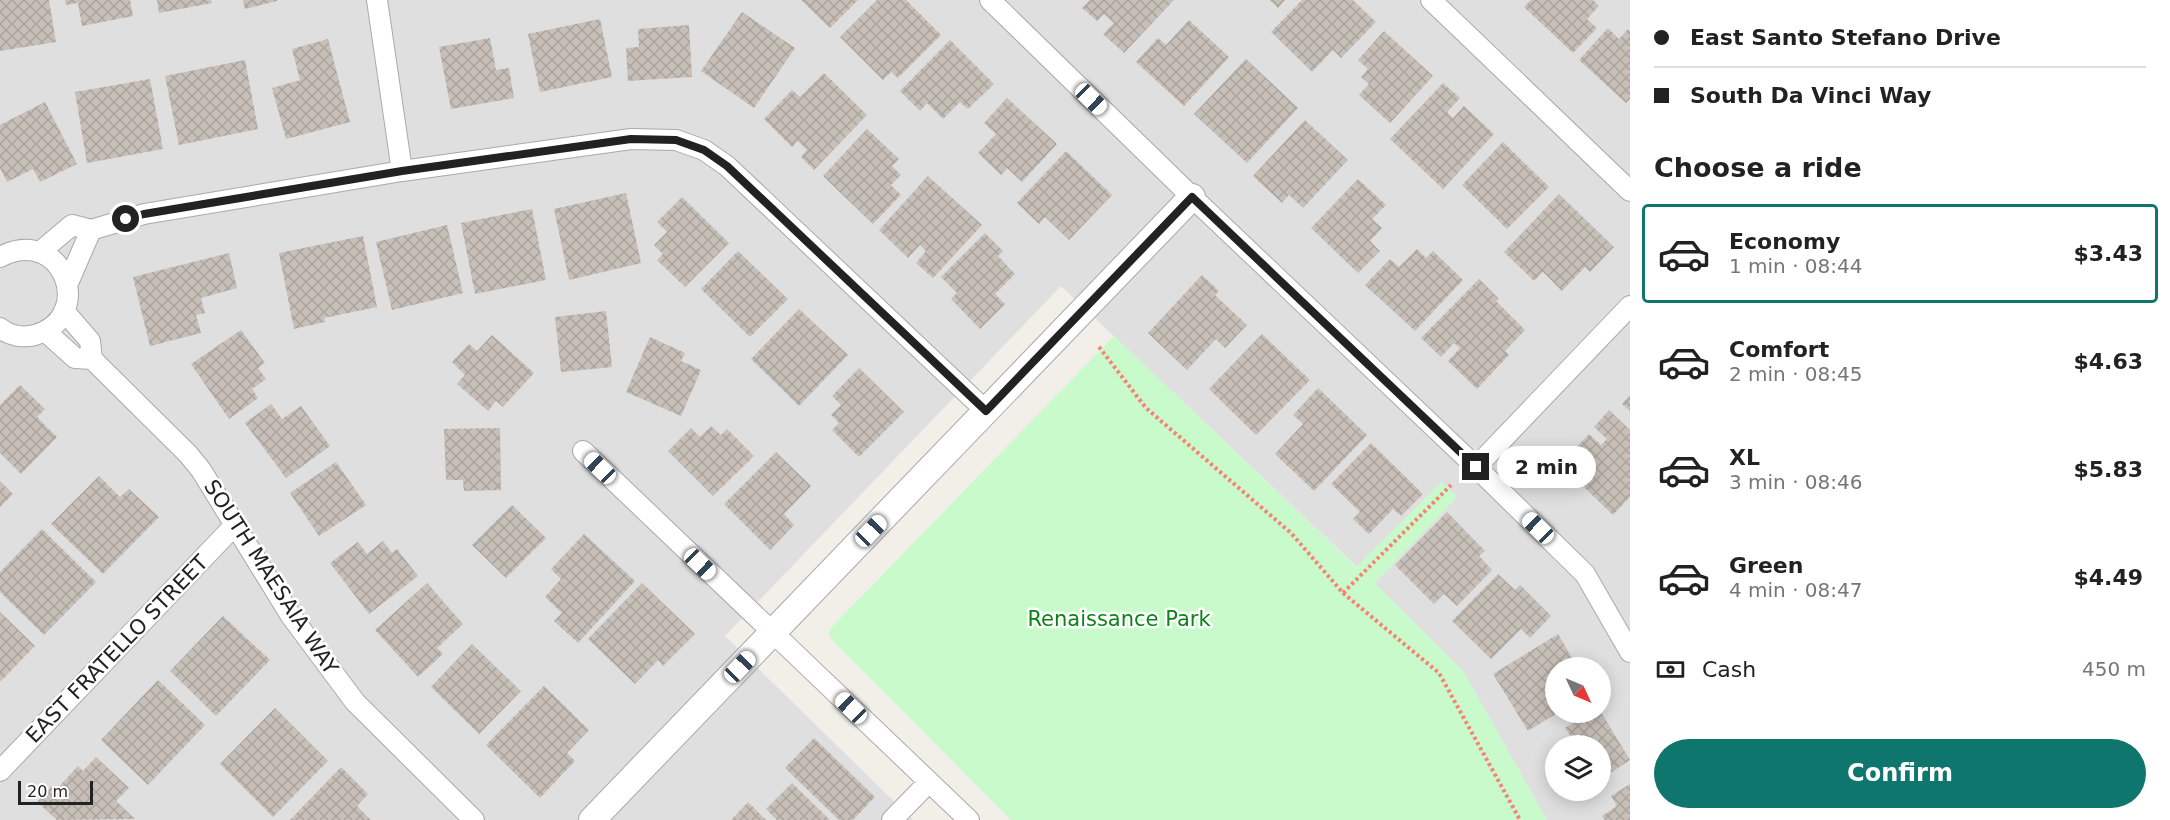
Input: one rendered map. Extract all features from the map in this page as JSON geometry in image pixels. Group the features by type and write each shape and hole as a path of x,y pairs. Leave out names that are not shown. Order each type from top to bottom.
{"street":[{"path":"377,0 402,171"},
{"path":"990,0 1192,197 1476,467 1584,574 1630,652"},
{"path":"1431,0 1630,191"},
{"path":"40,252 72,225 90,230 144,214 402,171 631,139 676,140 704,150 727,166 986,411"},
{"path":"592,820 1192,197"},
{"path":"1,332 32,336 45,332 57,323 68,297 68,283 90,230"},
{"path":"4,251 26,249 40,252 53,259 62,270 68,283"},
{"path":"1476,467 1630,306"},
{"name":"SOUTH MAESAIA WAY","path":"64,311 90,341 92,359 188,454 201,470 291,616 355,702 474,820"},
{"name":"SOUTH MAESAIA WAY","path":"45,332 75,358 92,359"},
{"path":"583,452 969,820"},
{"name":"EAST FRATELLO STREET","path":"0,771 234,526"},
{"path":"892,820 929,782"}],"path":[{"path":"1099,347 1146,408 1292,533 1343,593 1439,673 1520,820"},
{"path":"1343,593 1451,485"}],"shaded area":[{"path":"0,0 1630,0 1630,820 1547,820 1463,671 1374,583 1457,497 1442,482 1357,567 1061,286 725,636 913,820 0,820"}],"green space":[{"name":"Renaissance Park","path":"1114,336 1356,567 1442,482 1457,497 1375,583 1463,671 1547,820 1011,820 832,640 829,634 831,628"}],"building":[{"path":"0,0 49,0 56,42 0,51"},
{"path":"65,0 130,0 133,16 82,26 78,3 66,5"},
{"path":"157,0 211,0 212,3 159,13"},
{"path":"243,0 277,0 277,1 245,9"},
{"path":"801,0 858,0 830,28"},
{"path":"877,0 906,0 941,35 898,78 891,72 883,80 840,37"},
{"path":"1090,0 1174,0 1124,53 1103,34 1114,23 1104,14 1097,21 1082,8"},
{"path":"1270,0 1285,0 1278,8"},
{"path":"1302,0 1353,0 1376,22 1341,58 1333,50 1312,72 1271,32"},
{"path":"1531,0 1593,0 1599,6 1587,19 1597,28 1573,53 1524,7"},
{"path":"742,12 795,48 754,108 701,71"},
{"path":"600,19 612,77 540,92 528,34"},
{"path":"1189,20 1229,57 1184,106 1136,62 1158,38 1166,45"},
{"path":"689,25 692,77 628,81 626,48 639,47 638,29"},
{"path":"1608,28 1619,39 1628,29 1630,31 1630,99 1626,103 1579,60"},
{"path":"1384,31 1433,76 1390,123 1359,95 1369,84 1361,77 1368,69 1358,60"},
{"path":"490,38 496,70 509,68 514,98 451,109 439,47"},
{"path":"328,39 350,122 286,139 272,88 300,80 292,49"},
{"path":"950,40 994,84 968,109 960,102 943,119 927,103 920,111 900,91"},
{"path":"1246,59 1298,108 1247,163 1194,114"},
{"path":"245,60 258,129 179,145 165,76"},
{"path":"824,73 867,115 814,170 801,157 807,150 798,141 792,147 764,119 792,90 800,97"},
{"path":"150,79 163,149 87,163 75,92"},
{"path":"1443,83 1460,98 1447,112 1453,118 1464,106 1494,134 1443,189 1390,139"},
{"path":"1007,98 1057,144 1022,182 1007,168 1001,175 978,153 996,134 984,123"},
{"path":"45,102 77,164 40,182 33,169 7,182 0,168 0,125"},
{"path":"1305,120 1348,160 1303,208 1289,195 1282,203 1253,176"},
{"path":"867,129 899,159 892,166 901,175 891,185 901,195 873,224 823,176"},
{"path":"1503,142 1549,187 1507,229 1462,185"},
{"path":"1066,151 1112,195 1069,240 1045,217 1039,224 1017,203"},
{"path":"928,176 982,225 933,278 916,263 926,251 920,245 908,258 879,230"},
{"path":"1358,179 1386,205 1372,219 1382,228 1370,241 1380,251 1358,273 1311,228"},
{"path":"626,193 641,263 569,280 554,209"},
{"path":"1559,194 1614,247 1590,272 1585,267 1562,291 1543,272 1534,281 1504,252"},
{"path":"682,197 729,243 685,287 657,260 663,254 654,245 667,232 657,222"},
{"path":"532,209 546,280 475,294 461,223"},
{"path":"447,225 463,293 392,310 376,242"},
{"path":"985,233 1003,251 998,256 1015,274 995,294 1005,304 980,329 951,299 957,293 941,277"},
{"path":"363,236 377,307 324,318 325,322 294,329 279,253"},
{"path":"1417,249 1426,258 1433,251 1463,280 1415,331 1365,285 1390,259 1399,267"},
{"path":"738,251 788,299 750,337 701,289"},
{"path":"229,253 237,288 201,298 205,313 196,315 201,333 150,346 133,277"},
{"path":"1202,275 1219,291 1215,295 1247,325 1225,348 1216,339 1187,370 1148,333"},
{"path":"1479,279 1499,299 1496,301 1525,330 1505,351 1509,355 1477,389 1448,361 1460,348 1454,343 1441,357 1421,338"},
{"path":"799,309 848,355 799,406 751,359"},
{"path":"606,311 612,367 561,372 555,317"},
{"path":"241,330 265,363 258,368 266,379 252,389 258,398 229,419 191,364"},
{"path":"1262,334 1310,380 1256,435 1209,389"},
{"path":"492,335 534,373 503,407 496,401 488,411 457,384 465,375 452,362 469,344 477,351"},
{"path":"650,337 685,353 681,361 701,370 681,416 626,392"},
{"path":"859,368 904,412 859,457 832,430 839,423 831,415 841,405 832,396"},
{"path":"20,385 45,409 37,417 57,437 21,474 0,453 0,405"},
{"path":"1318,388 1367,435 1314,491 1275,454 1303,424 1293,415"},
{"path":"1630,395 1630,411 1622,404"},
{"path":"271,404 282,419 301,406 330,446 286,478 245,423"},
{"path":"1609,410 1630,430 1630,497 1613,515 1560,464 1589,434 1601,445 1607,439 1594,427"},
{"path":"711,426 721,435 727,429 754,456 713,496 668,451 691,428 700,437"},
{"path":"500,428 501,490 464,491 463,480 446,480 444,429"},
{"path":"1371,443 1423,494 1401,516 1393,509 1369,534 1353,519 1360,512 1331,484"},
{"path":"776,452 811,486 784,514 794,525 770,550 724,504"},
{"path":"336,462 366,505 319,536 290,493"},
{"path":"99,476 120,497 129,489 159,517 103,574 51,524"},
{"path":"0,481 13,494 0,507"},
{"path":"512,505 546,538 506,578 472,545"},
{"path":"1447,512 1485,551 1479,556 1492,570 1457,606 1444,594 1434,604 1395,565"},
{"path":"42,529 96,582 44,635 0,592 0,572"},
{"path":"584,534 635,581 578,643 554,621 562,613 545,597 561,579 551,569"},
{"path":"383,541 392,553 397,549 418,576 369,614 330,563 358,542 367,554"},
{"path":"1498,574 1515,590 1520,585 1551,616 1530,638 1521,629 1491,659 1452,621"},
{"path":"427,583 463,624 437,648 443,654 418,677 375,630"},
{"path":"642,583 695,634 663,666 658,660 635,684 588,639"},
{"path":"0,612 35,646 0,682"},
{"path":"223,616 270,660 216,716 170,671"},
{"path":"1558,634 1572,657 1545,657 1545,721 1528,731 1493,674"},
{"path":"472,644 521,691 479,734 431,687"},
{"path":"158,680 205,725 148,785 101,740"},
{"path":"544,686 589,730 567,753 575,761 540,798 486,745"},
{"path":"275,708 328,761 273,817 220,764"},
{"path":"1573,723 1608,723 1630,760 1611,773 1611,735 1570,735 1565,728"},
{"path":"814,738 875,797 853,820 839,820 785,768"},
{"path":"96,757 129,788 116,801 135,819 57,820 37,802 52,786 56,790 78,766 83,771"},
{"path":"341,767 368,794 357,806 371,820 290,820"},
{"path":"792,783 830,820 777,820 766,809"},
{"path":"1630,784 1630,820 1605,820 1602,816 1617,806 1611,796"},
{"path":"748,802 766,820 731,820"}],"route":[{"path":"126,219 144,214 402,171 631,139 676,140 704,150 727,166 986,411 1192,197 1476,467"}]}
